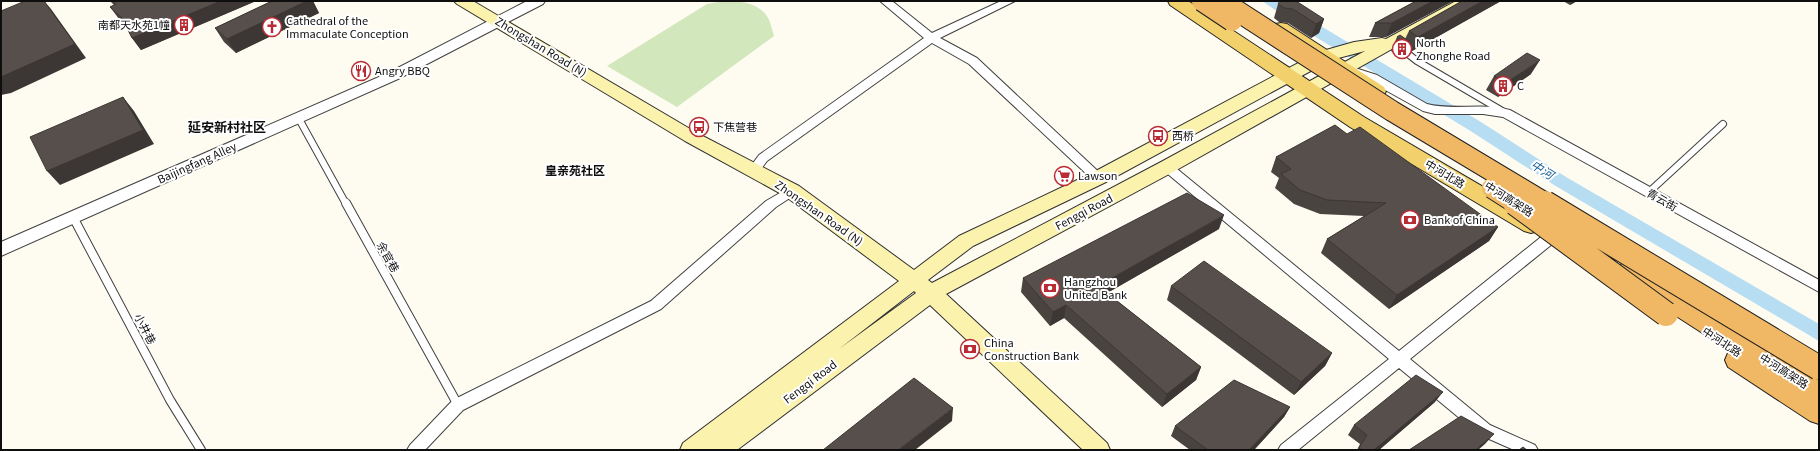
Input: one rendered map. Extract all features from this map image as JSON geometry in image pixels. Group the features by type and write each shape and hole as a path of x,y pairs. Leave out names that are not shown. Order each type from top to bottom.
{"highway":[{"name":"中河高架路","path":"1202,1 1376,116 1819,394"},
{"name":"中河高架路","path":"1222,1 1392,111 1819,368"},
{"path":"1514,202 1666,314 1819,413"}],"main road":[{"name":"Zhongshan Road (N)","path":"462,1 666,122 792,191 931,293 1099,450"},
{"name":"中河北路","path":"1176,1 1308,91 1649,295 1819,404"},
{"path":"1238,1 1347,56 1396,104 1819,354"},
{"name":"Fengqi Road","path":"719,450 931,293 1167,168 1308,91 1347,56 1391,42 1467,1"},
{"path":"691,450 966,241 1098,178 1286,76 1347,56"}],"street":[{"name":"Baijingfang Alley","path":"1,249 299,119 393,76 538,1"},
{"path":"885,1 931,38 973,61 1098,178"},
{"path":"754,170 763,158 931,38 1010,1"},
{"name":"青云街","path":"1347,56 1373,78 1424,107 1435,110 1483,110 1506,113 1819,287"},
{"path":"1167,168 1485,430 1530,450"},
{"path":"415,450 458,405 656,305 771,204 792,191"},
{"path":"1286,450 1551,237"}],"lane":[{"name":"青云街","path":"1391,42 1417,61 1506,113"},
{"name":"余官巷","path":"299,119 458,405"},
{"path":"1649,192 1723,124"},
{"name":"小井巷","path":"73,217 170,400 201,450"}],"green space":[{"path":"724,1 743,2 760,9 769,20 774,36 677,107 607,66 707,4"}],"building":[{"path":"25,1 44,1 75,44 1,77 1,11"},
{"path":"113,1 221,1 132,38 122,18 110,7 116,4"},
{"path":"272,1 307,1 227,39 215,28"},
{"path":"1280,1 1296,1 1324,19 1316,24 1293,9 1284,8 1278,4"},
{"path":"1416,1 1433,1 1392,23 1375,23"},
{"path":"1462,1 1483,1 1418,37 1409,31"},
{"path":"1400,35 1410,42 1407,44 1397,37"},
{"path":"1527,53 1540,60 1506,83 1494,76"},
{"path":"123,97 143,130 47,171 30,137"},
{"name":"Bank of China","path":"1335,125 1347,134 1360,127 1498,227 1397,295 1327,239 1386,203 1327,200 1300,190 1281,174 1291,169 1276,157"},
{"path":"1187,193 1224,215 1098,286 1201,367 1167,394 1066,305 1053,312 1023,278"},
{"path":"1204,261 1332,353 1301,382 1171,286"},
{"path":"1416,375 1443,392 1374,450 1362,450 1359,448 1367,435 1354,425"},
{"path":"914,378 953,408 898,450 823,450"},
{"path":"1234,380 1290,407 1249,450 1208,450 1175,426"},
{"path":"1461,416 1494,434 1475,450 1409,450"},
{"path":"1523,447 1527,450 1519,450"}],"waterway":[{"name":"中河","path":"1269,1 1319,33 1475,126 1560,181 1819,333"}],"place":[{"name":"南都天水苑1幢","path":"184,25"},
{"name":"Cathedral of the Immaculate Conception","path":"272,27"},
{"name":"North Zhonghe Road","path":"1402,49"},
{"name":"Angry BBQ","path":"361,71"},
{"name":"C","path":"1503,86"},
{"name":"下焦营巷","path":"699,127"},
{"name":"西桥","path":"1158,136"},
{"name":"Lawson","path":"1064,176"},
{"name":"Bank of China","path":"1410,220"},
{"name":"Hangzhou United Bank","path":"1050,288"},
{"name":"China Construction Bank","path":"970,349"}],"district":[{"name":"延安新村社区","path":"227,127"},
{"name":"皇亲苑社区","path":"575,171"}]}
